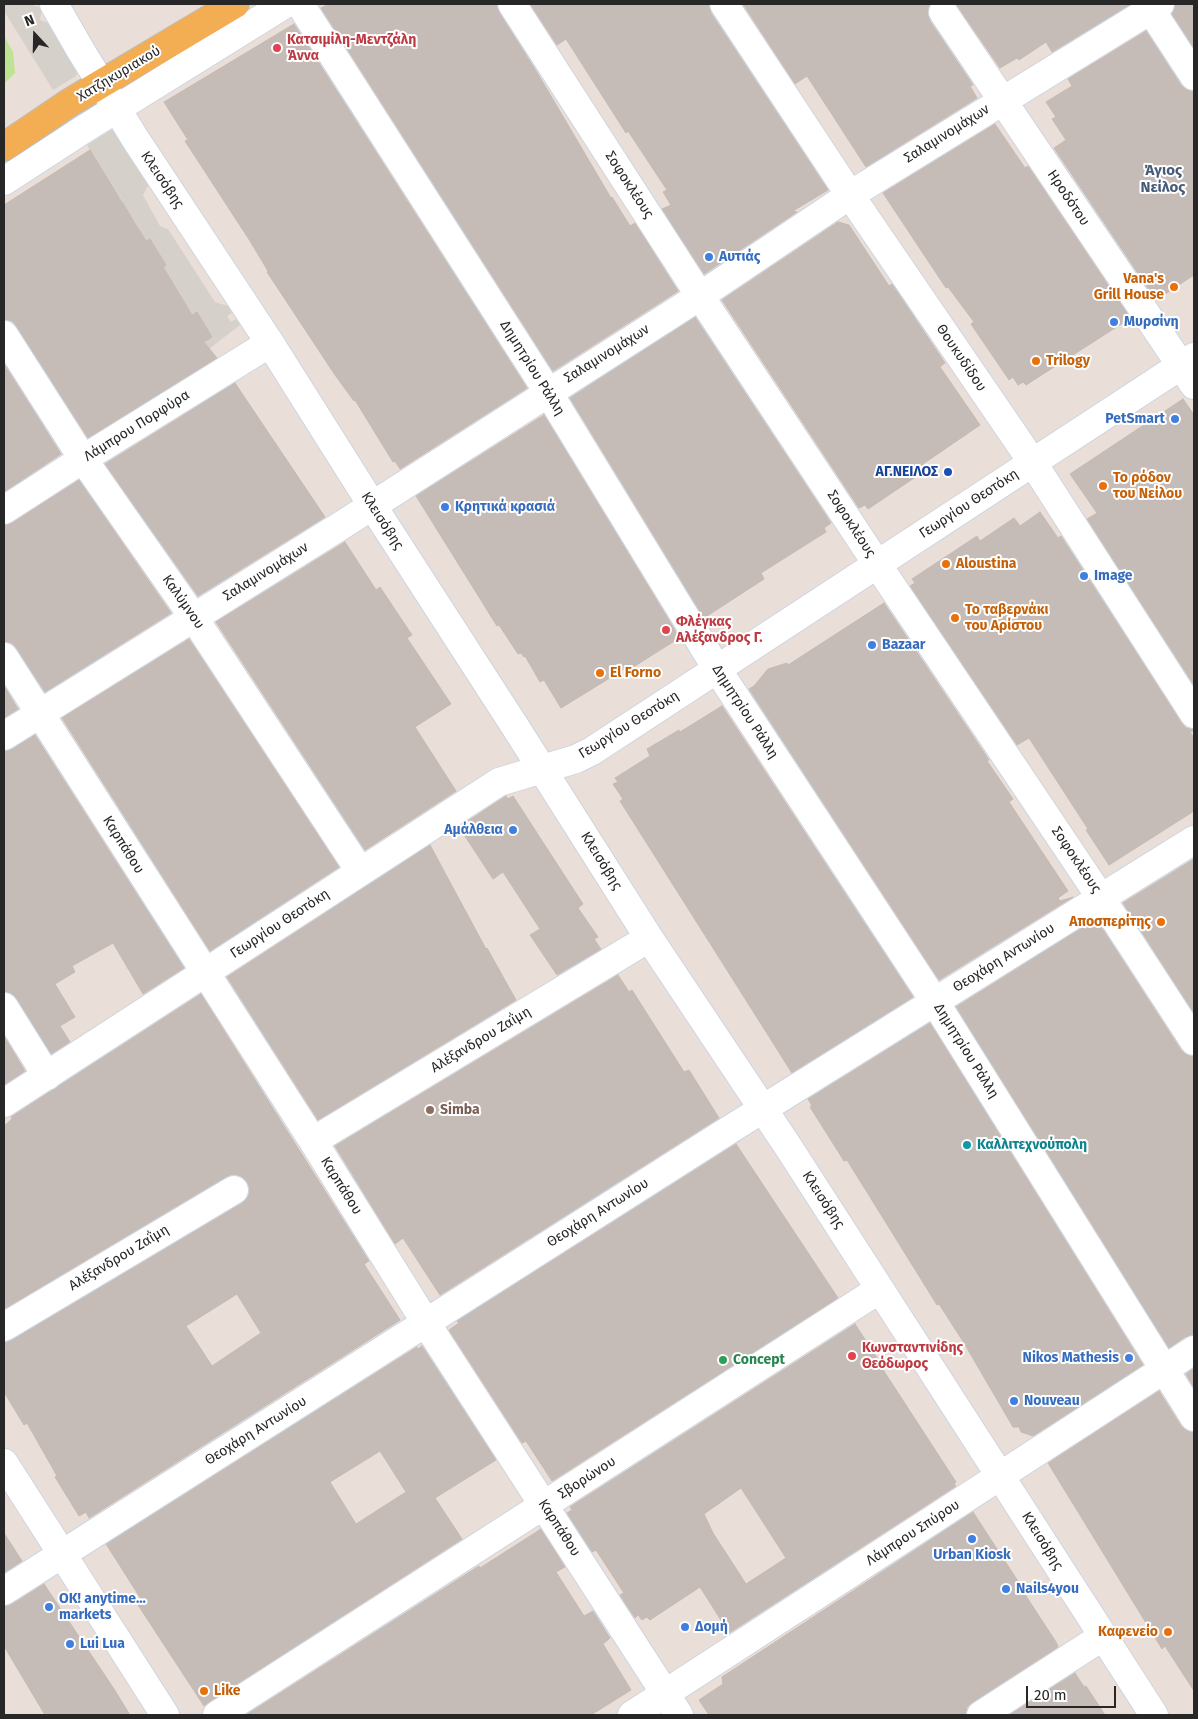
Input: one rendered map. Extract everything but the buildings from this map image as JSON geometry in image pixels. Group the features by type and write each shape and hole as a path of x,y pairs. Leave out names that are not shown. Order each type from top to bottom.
{"main road":[{"name":"Χατζηκυριακού","path":"4,147 69,103 235,4"}],"street":[{"name":"Κλεισόβης","path":"54,4 116,109 270,343 648,938 763,1109 1154,1715"},
{"name":"Χατζηκυριακού","path":"4,181 285,4"},
{"name":"Δημητρίου Ράλλη","path":"300,4 548,392 717,669 934,1002 1194,1417"},
{"name":"Σοφοκλέους","path":"512,4 700,296 1194,1040"},
{"name":"Θουκυδίδου","path":"724,4 850,195 1033,462 1194,714"},
{"name":"Σαλαμινομάχων","path":"4,736 194,618 700,296 850,195 1152,6"},
{"path":"1152,6 1194,76"},
{"name":"Ηροδότου","path":"943,12 1002,100 1190,369"},
{"name":"Καλύμνου","path":"4,335 83,458 194,618 360,871"},
{"name":"Λάμπρου Πορφύρα","path":"4,510 83,458 270,343"},
{"name":"Γεωργίου Θεοτόκη","path":"4,1104 499,782 576,759 592,751 1033,462 1190,369"},
{"name":"Καρπάθου","path":"4,657 313,1141 426,1323 672,1705"},
{"name":"Θεοχάρη Αντωνίου","path":"4,1591 763,1109 1194,840"},
{"name":"Αλέξανδρου Ζαΐμη","path":"313,1141 648,938"},
{"path":"4,1007 46,1076"},
{"name":"Αλέξανδρου Ζαΐμη","path":"4,1327 234,1190"},
{"name":"Σβορώνου","path":"217,1715 880,1289"},
{"name":"Λάμπρου Σπύρου","path":"632,1715 672,1705 1000,1476 1194,1350"},
{"path":"4,1463 165,1715"},
{"path":"981,1715 1102,1637"}],"green space":[{"path":"4,36 13,52 15,73 4,84"}],"shaded area":[{"path":"4,4 29,4 42,8 40,20 52,24 78,69 76,76 53,90 4,11"},
{"path":"116,127 149,184 143,195 160,226 168,229 215,302 228,306 232,313 227,316 231,322 236,319 240,325 209,349 205,342 212,336 197,313 193,315 159,270 166,265 150,239 142,243 137,225 130,214 119,205 123,202 87,145"}],"place":[{"name":"Κατσιμίλη-Μεντζάλη Άννα","path":"277,48"},
{"name":"Αυτιάς","path":"709,257"},
{"name":"Vana's Grill House","path":"1174,287"},
{"name":"Μυρσίνη","path":"1114,322"},
{"name":"Trilogy","path":"1036,361"},
{"name":"PetSmart","path":"1175,419"},
{"name":"ΑΓ.ΝΕΙΛΟΣ","path":"948,472"},
{"name":"Το ρόδον του Νείλου","path":"1103,486"},
{"name":"Κρητικά κρασιά","path":"445,507"},
{"name":"Aloustina","path":"946,564"},
{"name":"Image","path":"1084,576"},
{"name":"Το ταβερνάκι του Αρίστου","path":"955,618"},
{"name":"Φλέγκας Αλέξανδρος Γ.","path":"666,630"},
{"name":"Bazaar","path":"872,645"},
{"name":"El Forno","path":"600,673"},
{"name":"Αμάλθεια","path":"513,830"},
{"name":"Αποσπερίτης","path":"1161,922"},
{"name":"Simba","path":"430,1110"},
{"name":"Καλλιτεχνούπολη","path":"967,1145"},
{"name":"Κωνσταντινίδης Θεόδωρος","path":"852,1356"},
{"name":"Nikos Mathesis","path":"1129,1358"},
{"name":"Concept","path":"723,1360"},
{"name":"Nouveau","path":"1014,1401"},
{"name":"Urban Kiosk","path":"972,1539"},
{"name":"Nails4you","path":"1006,1589"},
{"name":"OK! anytime... markets","path":"49,1607"},
{"name":"Δομή","path":"685,1627"},
{"name":"Καφενείο","path":"1168,1632"},
{"name":"Lui Lua","path":"70,1644"},
{"name":"Like","path":"204,1691"}],"district":[{"name":"Άγιος Νείλος","path":"1163,180"}]}
